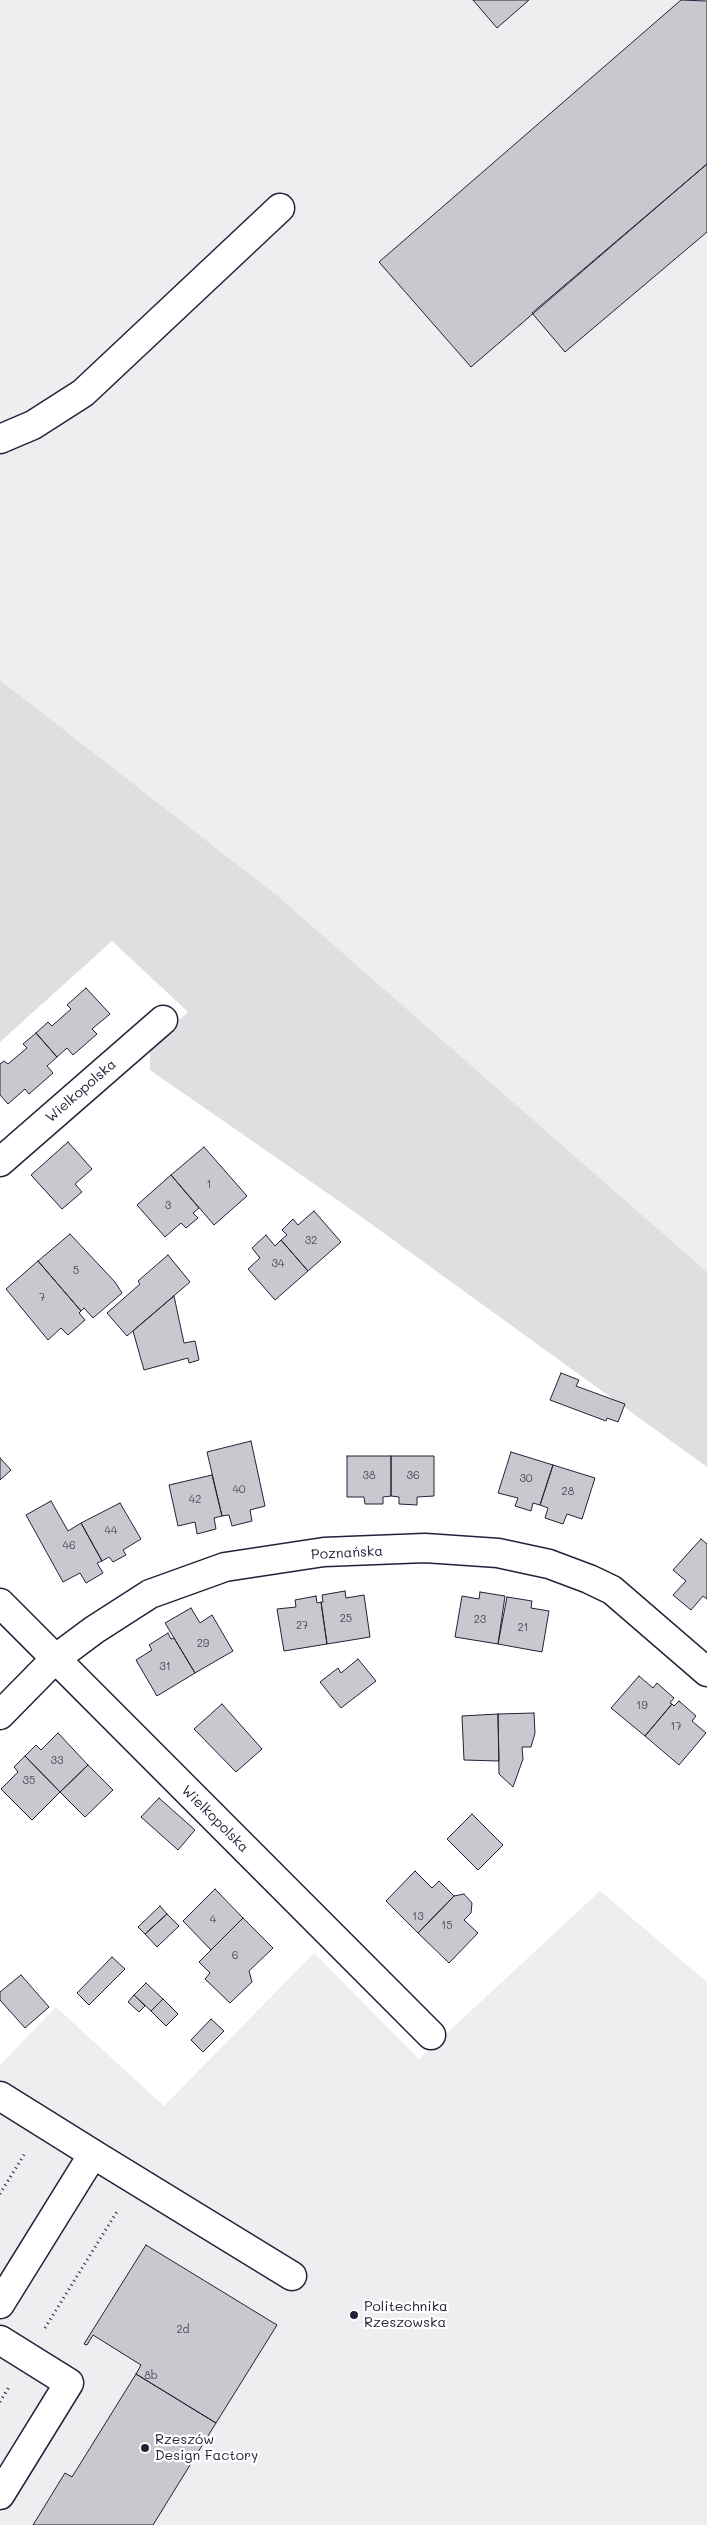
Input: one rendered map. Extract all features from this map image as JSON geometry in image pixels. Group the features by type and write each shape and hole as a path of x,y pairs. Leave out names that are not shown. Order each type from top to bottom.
{"street":[{"path":"0,439 33,425 83,393 280,208"},
{"name":"Wielkopolska","path":"0,1162 163,1020"},
{"name":"Poznańska","path":"0,1715 55,1659 94,1630 150,1594 225,1567 324,1552 425,1548 498,1553 550,1564 590,1579 612,1590 707,1672"},
{"name":"Wielkopolska","path":"0,1604 430,2035"},
{"path":"0,2096 292,2276"},
{"path":"0,2304 92,2154"},
{"path":"0,2340 69,2382 0,2495"}],"path":[{"path":"0,2194 25,2153"},
{"path":"0,2402 118,2209"}],"shaded area":[{"path":"0,0 707,0 707,1272 279,897 0,680"},
{"path":"0,680 279,897 707,1272 707,1467 356,1213 150,1070 150,1046 188,1012 112,941 0,1042"},
{"name":"Politechnika Rzeszowska","path":"600,1891 707,1982 707,2525 0,2525 0,2065 56,2007 164,2106 314,1953 419,2059"}],"building":[{"path":"473,0 529,0 497,28"},
{"path":"681,0 707,1 707,164 471,367 379,262"},
{"path":"707,164 707,232 565,352 532,313"},
{"path":"86,988 110,1014 92,1029 97,1034 73,1055 67,1048 57,1057 36,1033 48,1022 52,1026 71,1009 67,1005"},
{"path":"36,1033 57,1057 47,1066 53,1073 29,1094 25,1089 8,1104 0,1095 0,1064 4,1061 8,1064 27,1048 23,1044"},
{"path":"68,1142 92,1169 75,1184 82,1192 62,1209 31,1175"},
{"path":"204,1147 247,1196 214,1225 171,1175"},
{"path":"171,1175 199,1208 193,1213 198,1218 186,1228 181,1223 165,1237 137,1205"},
{"path":"314,1211 341,1242 308,1271 281,1240 287,1235 282,1230 293,1219 298,1225"},
{"path":"70,1234 115,1282 122,1293 93,1318 84,1308 81,1311 38,1261"},
{"path":"266,1235 275,1246 281,1240 308,1271 275,1300 248,1269 260,1258 252,1248"},
{"path":"168,1255 190,1282 127,1336 107,1313 140,1284 138,1281"},
{"path":"38,1261 81,1311 79,1313 85,1320 68,1335 61,1328 48,1340 6,1289"},
{"path":"174,1296 184,1343 195,1341 199,1360 189,1363 188,1358 144,1370 133,1331"},
{"path":"561,1373 579,1380 576,1386 625,1404 618,1422 607,1418 606,1421 550,1400"},
{"path":"251,1441 265,1506 250,1510 252,1521 232,1526 229,1515 222,1516 207,1452"},
{"path":"511,1452 553,1465 540,1505 533,1503 531,1511 515,1506 518,1498 498,1493"},
{"path":"347,1456 391,1456 391,1496 383,1497 383,1504 365,1504 364,1497 347,1497"},
{"path":"391,1456 434,1456 434,1496 417,1497 417,1505 399,1504 399,1497 391,1496"},
{"path":"0,1458 11,1470 0,1480"},
{"path":"553,1465 595,1478 582,1519 567,1514 563,1524 545,1518 548,1508 540,1505"},
{"path":"212,1475 222,1516 214,1518 216,1529 197,1534 195,1522 178,1526 169,1485"},
{"path":"51,1501 68,1531 81,1523 102,1561 97,1563 103,1573 86,1583 80,1573 63,1582 26,1515"},
{"path":"120,1503 141,1539 123,1550 126,1555 113,1562 109,1557 102,1561 81,1523"},
{"path":"701,1539 707,1544 707,1599 703,1596 691,1610 673,1595 686,1581 673,1570"},
{"path":"345,1591 346,1598 364,1595 370,1637 327,1644 321,1602 323,1602 322,1595"},
{"path":"480,1592 505,1596 498,1644 455,1637 462,1596 479,1599"},
{"path":"316,1596 317,1603 321,1602 327,1644 284,1651 277,1609 296,1607 295,1600"},
{"path":"507,1597 532,1601 531,1608 549,1611 542,1652 498,1644"},
{"path":"191,1608 200,1623 212,1615 233,1651 195,1673 165,1623"},
{"path":"168,1633 171,1639 174,1638 195,1673 157,1696 136,1660 152,1650 149,1645"},
{"path":"358,1659 376,1681 341,1708 320,1682 338,1668 341,1673"},
{"path":"639,1676 653,1688 657,1683 674,1698 670,1703 672,1704 645,1736 611,1708"},
{"path":"679,1701 696,1716 692,1721 706,1733 679,1765 645,1736 672,1704 674,1706"},
{"path":"222,1704 262,1749 236,1772 194,1729"},
{"path":"534,1713 535,1733 531,1747 522,1747 523,1759 513,1787 499,1774 498,1714"},
{"path":"498,1714 499,1761 464,1760 462,1716"},
{"path":"58,1733 88,1765 60,1792 25,1756 36,1745 41,1750"},
{"path":"25,1756 60,1792 32,1820 1,1789 18,1772 14,1767"},
{"path":"88,1765 113,1790 85,1817 60,1792"},
{"path":"159,1798 195,1830 178,1850 141,1817"},
{"path":"472,1814 503,1845 478,1870 447,1839"},
{"path":"415,1871 432,1888 439,1881 454,1896 418,1933 386,1901"},
{"path":"215,1889 243,1918 211,1950 183,1921"},
{"path":"464,1894 472,1903 471,1913 464,1920 478,1933 449,1963 418,1933 454,1896"},
{"path":"160,1906 167,1914 145,1934 138,1927"},
{"path":"167,1914 179,1926 157,1947 145,1934"},
{"path":"243,1918 273,1948 249,1971 252,1982 230,2003 205,1979 210,1973 199,1962"},
{"path":"112,1957 125,1969 89,2005 77,1993"},
{"path":"21,1975 49,2007 25,2028 0,2000 0,1992"},
{"path":"146,1983 163,1999 151,2011 134,1995"},
{"path":"134,1995 145,2006 139,2012 128,2002"},
{"path":"163,1999 178,2014 166,2026 151,2011"},
{"path":"211,2019 224,2031 203,2052 191,2040"},
{"path":"146,2245 277,2325 216,2423 136,2374 141,2365 93,2335 87,2345 84,2344"},
{"name":"Rzeszów Design Factory","path":"136,2374 216,2423 153,2525 33,2525 65,2473 72,2477"}],"place":[{"name":"Politechnika Rzeszowska","path":"354,2315"},
{"name":"Rzeszów Design Factory","path":"145,2448"}]}
